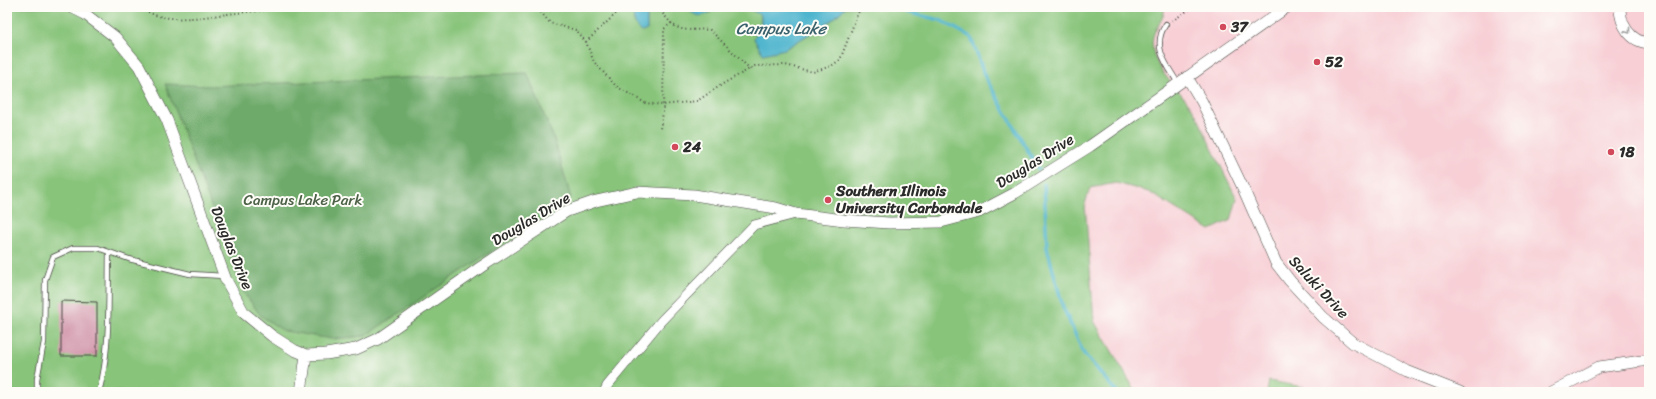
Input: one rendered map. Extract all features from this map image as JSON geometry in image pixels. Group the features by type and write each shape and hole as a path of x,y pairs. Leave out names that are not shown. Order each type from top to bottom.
{"street":[{"name":"Douglas Drive","path":"71,7 85,14 115,37 139,66 167,120 224,276 244,313 272,336 294,350 306,355 326,354 356,349 378,339 481,267 567,211 582,205 637,192 694,195 776,208 796,214 844,220 914,224 941,222 979,212 1016,193 1090,146 1287,7"},
{"path":"1620,7 1620,16 1625,28 1632,37 1649,43"},
{"name":"Saluki Drive","path":"1183,80 1202,102 1276,262 1290,281 1323,317 1353,343 1407,371 1460,392"},
{"path":"604,392 607,386 661,321 754,225 796,214"},
{"path":"301,392 306,355"},
{"path":"1551,392 1599,367 1649,360"}],"lane":[{"path":"1166,24 1160,32 1159,46 1167,66 1183,80"},
{"path":"37,392 44,342 45,280 53,257 73,248 98,248 129,259 190,274 224,276"},
{"path":"99,392 103,376 108,326 110,252"}],"path":[{"path":"142,7 147,12 155,15 197,19 237,13 308,7"},
{"path":"522,7 539,10 550,23 576,30 586,42 594,62 616,86 645,103 662,105 697,101 726,82 755,66 785,65 813,72 831,66 840,60 858,13 862,7"},
{"path":"586,42 623,7"},
{"path":"654,7 657,7 677,28 710,30 750,69"},
{"path":"1166,24 1192,7"},
{"path":"660,129 663,113 664,29 671,23"}],"shaded area":[{"name":"Campus Lake Park","path":"7,7 1649,7 1649,392 7,392"}],"green space":[{"name":"Campus Lake Park","path":"7,7 633,7 634,22 647,30 647,7 686,7 710,13 717,7 745,7 761,14 761,24 754,39 785,49 832,20 846,7 1164,7 1163,17 1153,36 1152,42 1155,59 1159,67 1196,114 1237,199 1231,220 1210,230 1149,192 1116,183 1090,188 1085,204 1094,321 1136,392 7,392"},
{"path":"527,73 554,139 571,198 365,336 332,339 284,331 261,316 244,293 165,84 208,86"},
{"path":"1269,381 1304,387 1303,392 1267,392"}],"water":[{"path":"633,7 647,7 647,30 642,32 635,24"},
{"name":"Campus Lake","path":"686,7 717,7 709,13 701,16 694,14"},
{"name":"Campus Lake","path":"745,7 846,7 832,20 785,49 763,54 754,39 761,24 761,15"}],"building":[{"path":"61,301 97,302 97,356 61,356"}],"waterway":[{"path":"899,7 906,12 940,20 971,37 985,77 1039,170"},
{"path":"1044,184 1047,248 1063,307 1084,354 1117,392"}],"place":[{"name":"37","path":"1223,27"},
{"name":"52","path":"1317,62"},
{"name":"24","path":"675,147"},
{"name":"18","path":"1611,152"},
{"name":"Southern Illinois University Carbondale","path":"828,200"}]}
